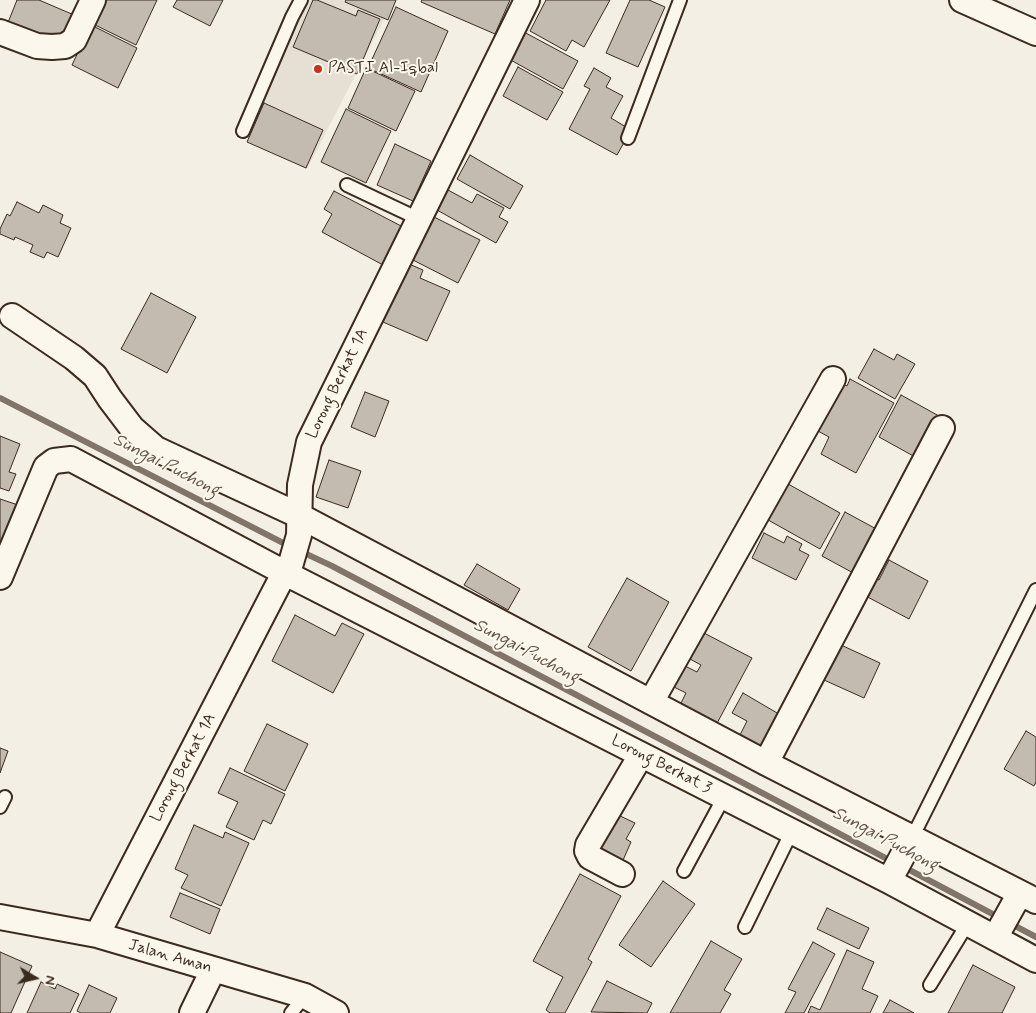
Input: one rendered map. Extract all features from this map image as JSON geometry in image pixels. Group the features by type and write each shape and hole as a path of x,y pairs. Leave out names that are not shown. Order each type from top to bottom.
{"street":[{"path":"0,32 37,46 65,46 74,40 93,0"},
{"name":"Lorong Berkat 1A","path":"97,935 288,568 299,526 300,485 309,442 527,0"},
{"path":"964,0 1036,33"},
{"path":"12,316 74,358 96,376 110,399 132,428 156,449 299,526 651,702 1028,897 995,938"},
{"path":"651,702 833,380"},
{"path":"766,763 942,428"},
{"name":"Lorong Berkat 3","path":"0,577 46,467 54,461 71,459 288,568 641,754 889,881 1036,960"},
{"path":"622,874 590,857 587,852 588,845 641,754"},
{"path":"889,881 912,838"},
{"name":"Jalan Aman","path":"0,917 97,935 213,970 298,1004 336,1013"},
{"path":"192,1013 213,970"}],"lane":[{"path":"243,131 301,0"},
{"path":"628,138 680,0"},
{"path":"347,185 419,219"},
{"path":"912,838 1036,590"},
{"path":"684,871 724,797"},
{"path":"745,927 792,831"},
{"path":"930,985 968,923"}],"shaded area":[{"name":"PASTI Al-Iqbal","path":"306,0 394,0 307,169 249,138"}],"building":[{"path":"17,0 39,0 74,15 64,39 46,42 7,25"},
{"path":"102,0 157,0 136,45 91,23"},
{"path":"177,0 223,0 210,26 173,7"},
{"path":"313,0 356,16 358,10 380,19 357,74 293,47"},
{"path":"346,0 396,0 388,20 345,2"},
{"path":"422,0 510,0 495,34 421,2"},
{"path":"546,0 610,0 584,47 572,40 566,51 530,31"},
{"path":"630,0 649,0 665,7 638,67 606,53"},
{"path":"396,7 448,31 421,92 368,68"},
{"path":"91,25 137,48 118,88 72,65"},
{"path":"522,31 578,61 563,89 507,58"},
{"path":"518,67 563,92 547,120 503,96"},
{"path":"366,68 415,91 396,131 348,108"},
{"path":"594,68 611,78 606,87 623,96 611,118 631,130 617,155 569,129 590,89 584,86"},
{"path":"264,103 323,130 306,168 247,142"},
{"path":"346,109 391,131 366,183 321,162"},
{"path":"395,144 431,161 413,201 377,185"},
{"path":"470,155 523,186 510,209 457,179"},
{"path":"448,190 472,203 477,194 504,208 499,217 508,222 496,243 437,210"},
{"path":"334,191 403,227 383,265 322,232 332,214 324,209"},
{"path":"17,202 39,213 43,205 63,215 60,223 71,228 58,257 47,252 44,258 30,252 33,245 15,237 14,240 0,234 0,229 7,214 10,216"},
{"path":"434,217 480,240 458,283 413,260"},
{"path":"409,264 423,270 420,278 450,291 427,341 383,322"},
{"path":"151,293 196,317 167,373 121,349"},
{"path":"874,349 894,360 897,354 915,364 895,399 858,378"},
{"path":"850,379 894,403 856,473 821,454 829,437 818,431 825,418 821,416 843,384 847,386"},
{"path":"365,392 389,401 375,437 351,427"},
{"path":"901,395 939,416 917,458 879,437"},
{"path":"0,436 20,444 9,472 16,474 9,491 0,488"},
{"path":"329,460 361,471 348,508 316,497"},
{"path":"781,480 840,513 820,549 761,516"},
{"path":"0,499 21,506 0,558"},
{"path":"845,512 880,531 857,575 822,556"},
{"path":"764,533 784,543 787,536 802,544 799,550 809,555 796,580 752,558"},
{"path":"889,560 928,581 909,619 862,594 871,576 879,580"},
{"path":"477,564 520,589 508,610 464,585"},
{"path":"627,578 669,602 631,671 588,647"},
{"path":"295,615 335,636 342,623 364,634 333,693 272,661"},
{"path":"704,633 752,658 715,727 679,707 686,693 674,687 685,666 697,672 701,665 690,659"},
{"path":"841,645 880,663 864,698 824,680"},
{"path":"743,693 784,717 773,736 768,734 760,747 740,735 747,721 732,713"},
{"path":"267,724 308,744 285,791 244,771"},
{"path":"1026,731 1036,737 1036,782 1034,786 1004,769"},
{"path":"0,748 8,751 0,773"},
{"path":"230,768 285,794 271,824 263,820 254,840 226,827 238,802 218,793"},
{"path":"616,814 635,823 626,839 631,842 620,867 594,854"},
{"path":"194,825 223,838 225,832 249,843 221,906 181,888 188,875 175,869"},
{"path":"580,874 621,896 588,959 592,962 565,1013 550,1013 546,1010 563,977 533,961"},
{"path":"663,881 695,904 651,967 619,945"},
{"path":"180,893 220,909 210,934 170,917"},
{"path":"827,908 869,928 859,949 817,929"},
{"path":"711,941 742,959 724,990 731,994 720,1013 670,1013"},
{"path":"813,942 835,954 804,1013 785,1013 796,992 788,989"},
{"path":"847,950 874,962 862,989 878,996 870,1013 808,1013 811,1006 820,1010"},
{"path":"0,952 32,966 11,1013 0,1013"},
{"path":"973,965 1015,987 1002,1013 948,1013"},
{"path":"607,981 652,1003 647,1013 591,1012"},
{"path":"41,982 55,989 57,984 79,994 70,1013 27,1013"},
{"path":"89,985 117,998 110,1013 81,1013 77,1011"},
{"path":"890,1000 914,1013 883,1013"}],"waterway":[{"name":"Sungai Puchong","path":"0,398 291,547"},
{"name":"Sungai Puchong","path":"300,551 332,566 893,862"},
{"name":"Sungai Puchong","path":"902,866 1036,937"}],"place":[{"name":"PASTI Al-Iqbal","path":"318,69"}]}
